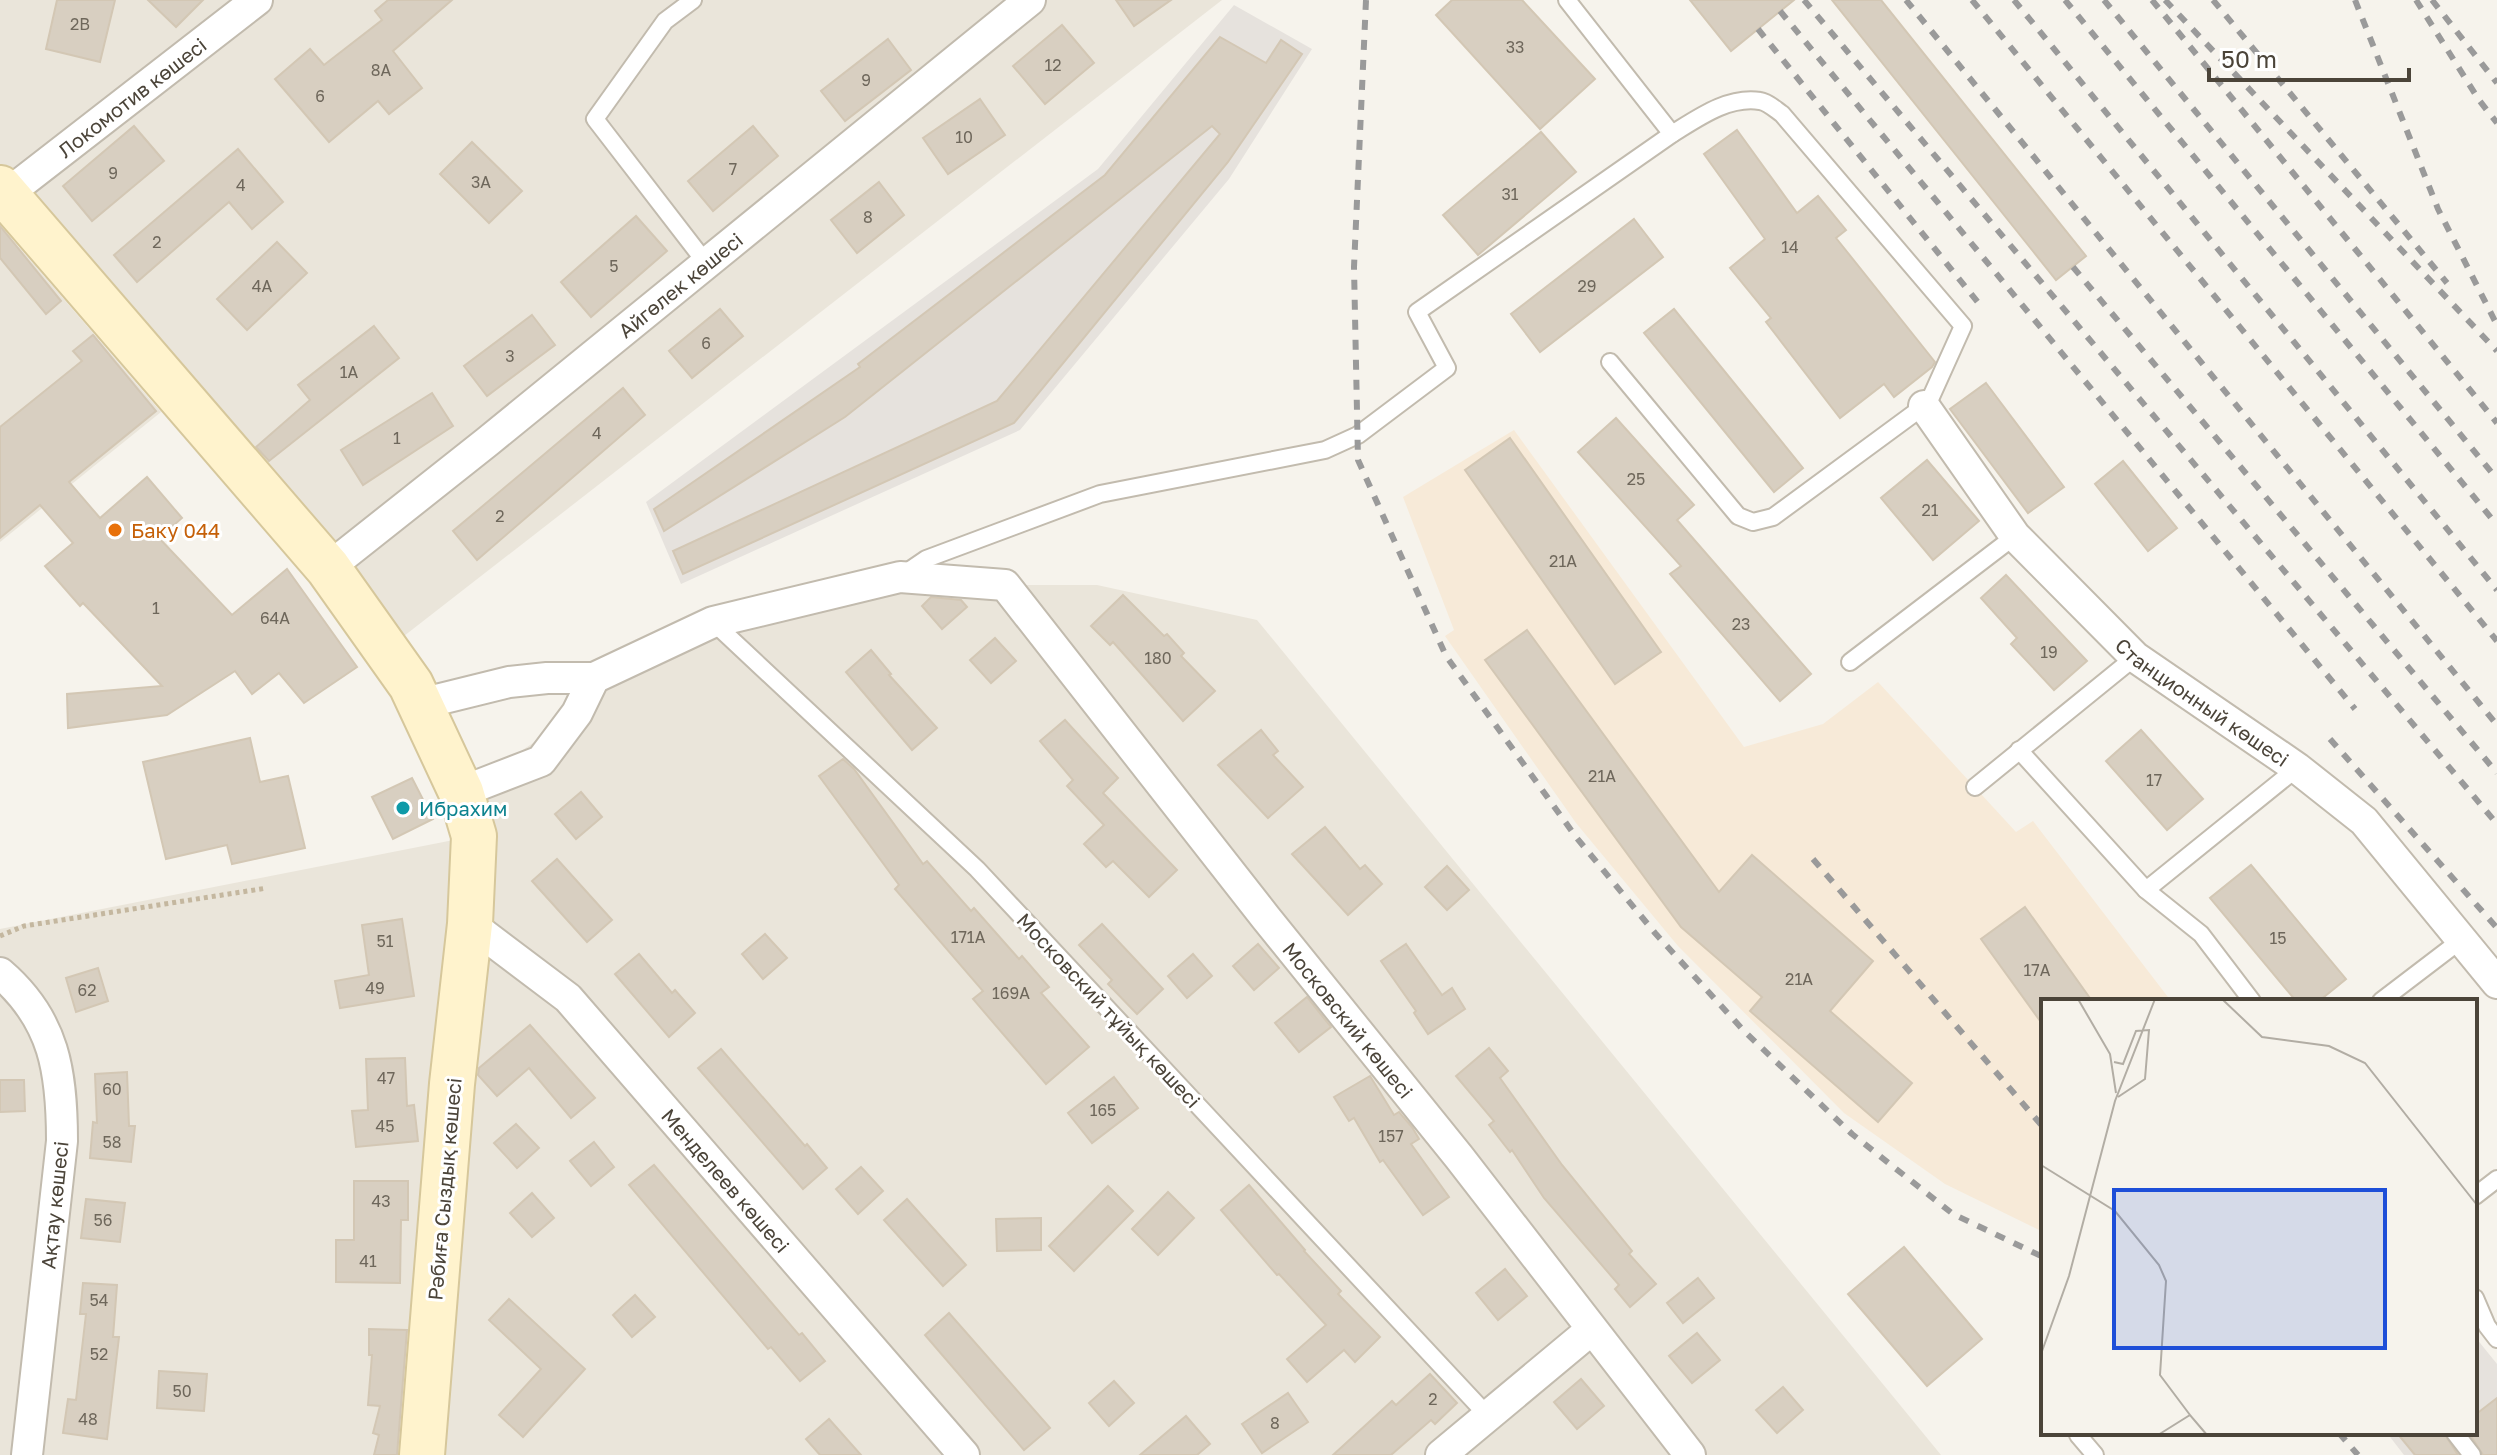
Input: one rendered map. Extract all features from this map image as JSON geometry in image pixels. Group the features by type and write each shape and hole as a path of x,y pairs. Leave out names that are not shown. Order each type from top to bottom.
{"street":[{"name":"Локомотив көшесі","path":"4,191 257,0"},
{"name":"Айгөлек көшесі","path":"328,568 1030,0"},
{"name":"Рәбиға Сыздық көшесі","path":"4,191 328,568 411,685 461,792 474,836 470,924 452,1084 422,1455"},
{"name":"Станционный көшесі","path":"1924,406 2015,536 2135,657 2297,768 2364,821 2497,983"},
{"name":"Московский көшесі","path":"900,577 1005,585 1266,918 1459,1157 1690,1455"},
{"path":"420,704 509,682 594,678 713,622 900,577"},
{"path":"461,792 541,761 577,713 594,678"},
{"name":"Менделеев көшесі","path":"470,924 568,998 964,1455"},
{"name":"Ақтау көшесі","path":"0,973 22,992 43,1025 60,1075 62,1109 62,1141 27,1455"},
{"path":"1441,1455 1591,1330"}],"lane":[{"path":"693,0 665,21 595,119 706,263"},
{"path":"1567,0 1672,134"},
{"path":"900,577 926,559 1100,494 1325,450 1358,435 1447,368 1417,312 1672,134 1710,110 1736,103 1762,101 1782,114 1963,326 1924,406 1773,517 1753,522 1738,516 1610,362"},
{"path":"1850,662 2015,536"},
{"name":"Московский тұйық көшесі","path":"713,622 977,869 1488,1416"},
{"path":"1975,787 2135,657"},
{"path":"2019,750 2146,890 2201,934 2250,999"},
{"path":"2146,890 2297,768"},
{"path":"2384,999 2461,940"},
{"path":"2477,1194 2497,1179"},
{"path":"2477,1303 2487,1326 2497,1339"},
{"path":"2078,1435 2095,1455"},
{"path":"2457,1435 2472,1455"}],"path":[{"path":"0,936 24,926 267,888"}],"shaded area":[{"path":"0,0 1222,0 386,650 0,188"},
{"path":"1234,5 1312,49 1229,179 1020,430 681,584 646,502 1098,169"},
{"path":"0,225 161,412 0,542"},
{"path":"1514,430 1744,747 1823,724 1878,682 2016,832 2033,821 2169,999 2041,999 2041,1231 1945,1184 1844,1113 1678,946 1576,823 1445,636 1454,630 1403,497"},
{"path":"900,577 1005,585 1097,585 1257,620 1941,1455 0,1455 0,929 474,836 461,792 577,713 594,678 713,622"},
{"path":"2477,1339 2497,1364 2497,1455 2404,1455 2389,1435 2477,1435"}],"building":[{"path":"57,0 115,0 100,62 46,49"},
{"path":"148,0 203,0 176,27"},
{"path":"388,0 452,0 393,51 422,88 389,114 378,101 329,142 275,79 310,49 324,65 382,20 375,11"},
{"path":"1116,0 1171,0 1134,26"},
{"path":"1452,0 1522,0 1595,79 1540,129 1436,15"},
{"path":"1690,0 1794,0 1731,51"},
{"path":"1832,0 1881,0 2086,256 2056,280"},
{"path":"1062,25 1094,63 1045,104 1013,66"},
{"path":"1220,37 1266,63 1281,40 1302,54 1228,162 1014,423 683,574 673,551 997,401 1220,134 1212,126 845,417 664,531 654,509 860,367 858,364 1105,175"},
{"path":"888,39 911,70 845,121 821,91"},
{"path":"980,99 1005,135 948,174 923,138"},
{"path":"134,126 164,161 92,221 63,186"},
{"path":"753,126 778,156 713,211 688,181"},
{"path":"1737,130 1797,213 1818,196 1846,230 1836,238 1935,362 1894,397 1884,384 1840,418 1766,322 1771,318 1730,268 1765,239 1704,154"},
{"path":"1541,132 1576,172 1478,255 1443,215"},
{"path":"472,142 522,191 489,223 440,174"},
{"path":"238,149 283,202 252,229 229,202 137,282 114,255"},
{"path":"879,182 904,215 857,253 831,220"},
{"path":"636,216 667,251 591,317 561,282"},
{"path":"1634,219 1663,257 1540,352 1511,314"},
{"path":"0,226 61,301 46,314 0,258"},
{"path":"277,242 307,273 247,330 217,299"},
{"path":"720,309 743,336 692,378 669,351"},
{"path":"1674,309 1803,468 1774,492 1644,333"},
{"path":"532,315 555,345 487,396 464,366"},
{"path":"374,326 399,358 269,461 256,447 310,400 298,385"},
{"path":"93,335 156,411 69,482 100,518 147,477 182,518 159,538 232,615 287,569 357,667 304,703 279,673 252,694 235,671 167,715 68,728 67,694 162,686 83,603 80,606 45,566 73,543 40,505 0,538 0,427 82,361 73,351"},
{"path":"1986,383 2064,487 2028,513 1950,409"},
{"path":"623,388 645,415 477,560 453,531"},
{"path":"432,393 453,426 363,485 341,450"},
{"path":"1616,418 1694,505 1677,520 1811,674 1780,701 1670,574 1681,566 1578,452"},
{"path":"1510,438 1661,652 1615,684 1465,470"},
{"path":"1927,460 1979,521 1933,560 1881,498"},
{"path":"2123,461 2177,528 2148,551 2095,484"},
{"path":"2006,575 2087,661 2054,690 2011,644 2017,638 1981,598"},
{"path":"1123,595 1164,636 1167,634 1184,653 1181,656 1215,691 1183,721 1113,642 1110,645 1091,626"},
{"path":"931,597 961,600 967,607 942,629 922,606"},
{"path":"1527,630 1719,892 1752,855 1873,961 1830,1011 1912,1083 1878,1122 1750,1011 1762,997 1681,927 1485,660"},
{"path":"995,638 1016,661 991,683 970,660"},
{"path":"871,650 889,675 937,728 912,750 846,672"},
{"path":"1065,720 1118,778 1103,793 1177,870 1149,897 1113,861 1106,867 1084,844 1104,825 1067,786 1073,780 1040,741"},
{"path":"1261,730 1278,751 1273,755 1303,787 1268,818 1218,765"},
{"path":"2141,730 2203,799 2167,830 2106,761"},
{"path":"250,738 260,782 288,776 305,848 232,864 227,845 166,859 143,762"},
{"path":"843,759 854,769 923,864 927,861 971,911 974,908 1019,959 1022,956 1049,987 1041,993 1089,1047 1046,1084 973,999 983,991 895,889 899,885 819,776"},
{"name":"Ибрахим","path":"412,778 433,819 393,839 372,797"},
{"path":"581,792 602,817 576,839 555,814"},
{"path":"1325,827 1360,869 1365,865 1382,884 1348,915 1292,854"},
{"path":"557,859 612,920 587,942 532,881"},
{"path":"2251,865 2346,979 2321,999 2294,999 2210,898"},
{"path":"1447,866 1469,890 1447,910 1425,887"},
{"path":"2025,907 2091,999 2041,999 2041,1022 1981,939"},
{"path":"402,919 414,996 340,1008 335,981 369,975 362,925"},
{"path":"1102,924 1163,989 1137,1014 1108,984 1112,980 1079,945"},
{"path":"765,934 787,958 763,979 742,954"},
{"path":"1258,944 1279,968 1254,990 1233,966"},
{"path":"1406,944 1442,995 1452,988 1465,1009 1428,1034 1381,961"},
{"path":"639,954 672,993 675,990 695,1013 669,1037 615,974"},
{"path":"1193,954 1212,976 1187,998 1168,976"},
{"path":"98,968 108,1001 76,1012 66,978"},
{"path":"1307,997 1331,1027 1299,1052 1275,1023"},
{"path":"530,1025 595,1098 571,1118 529,1068 497,1096 478,1075 479,1068"},
{"path":"1489,1048 1508,1071 1500,1078 1562,1165 1632,1251 1629,1254 1656,1284 1630,1307 1615,1289 1619,1285 1544,1198 1512,1150 1510,1152 1489,1125 1494,1121 1456,1076"},
{"path":"721,1049 827,1168 803,1189 698,1068"},
{"path":"405,1058 407,1106 414,1105 418,1141 356,1147 352,1111 368,1110 366,1059"},
{"path":"127,1072 129,1126 135,1126 131,1162 90,1158 93,1122 97,1123 95,1074"},
{"path":"1370,1076 1394,1115 1399,1112 1412,1127 1419,1139 1411,1144 1449,1197 1423,1215 1383,1160 1380,1162 1354,1118 1349,1121 1334,1097"},
{"path":"1114,1077 1138,1108 1092,1143 1068,1113"},
{"path":"0,1080 24,1080 25,1111 0,1112"},
{"path":"516,1124 539,1148 517,1168 494,1143"},
{"path":"594,1142 614,1167 591,1186 570,1161"},
{"path":"654,1165 799,1335 802,1333 825,1361 800,1381 771,1347 768,1349 629,1185"},
{"path":"861,1167 883,1191 858,1214 836,1189"},
{"path":"354,1181 408,1181 408,1220 401,1220 400,1283 336,1282 336,1240 354,1240"},
{"path":"1249,1185 1341,1291 1338,1294 1380,1337 1355,1362 1344,1350 1307,1382 1287,1359 1326,1325 1277,1275 1221,1210"},
{"path":"1108,1186 1133,1211 1074,1271 1049,1246"},
{"path":"1168,1192 1194,1218 1158,1255 1132,1229"},
{"path":"532,1193 554,1218 532,1237 510,1213"},
{"path":"86,1199 125,1203 120,1242 81,1238"},
{"path":"907,1199 966,1265 943,1286 884,1220"},
{"path":"1041,1218 1041,1250 997,1251 996,1219"},
{"path":"1904,1247 1982,1339 1927,1386 1848,1294"},
{"path":"1505,1269 1527,1296 1498,1320 1476,1293"},
{"path":"1698,1278 1714,1298 1683,1323 1667,1303"},
{"path":"83,1283 117,1285 113,1337 119,1337 107,1439 63,1433 68,1399 76,1400 86,1314 80,1314"},
{"path":"635,1295 655,1317 632,1337 613,1315"},
{"path":"509,1299 585,1369 523,1437 499,1415 541,1369 489,1320"},
{"path":"949,1313 1050,1428 1024,1450 925,1335"},
{"path":"369,1329 407,1330 397,1455 374,1455 379,1435 373,1433 380,1406 368,1405 372,1355 369,1355"},
{"path":"1697,1333 1720,1360 1692,1383 1669,1356"},
{"path":"159,1371 207,1374 204,1411 157,1408"},
{"path":"1430,1374 1457,1403 1435,1424 1431,1420 1391,1455 1333,1455 1392,1401 1396,1405"},
{"path":"1581,1379 1604,1406 1577,1429 1554,1402"},
{"path":"1114,1381 1134,1403 1109,1426 1089,1403"},
{"path":"1783,1387 1803,1410 1777,1433 1756,1410"},
{"path":"1288,1393 1308,1422 1262,1453 1242,1424"},
{"path":"2497,1398 2497,1455 2483,1455 2470,1435 2477,1435 2477,1413"},
{"path":"1186,1416 1210,1444 1197,1455 1140,1455"},
{"path":"829,1419 861,1455 820,1455 806,1439"},
{"path":"2399,1435 2445,1435 2458,1455 2415,1455"}],"railway":[{"path":"1366,0 1354,267 1358,460 1446,656 1576,837 1655,933 1744,1031 1852,1134 1953,1214 2041,1256"},
{"path":"1804,0 2497,824"},
{"path":"1906,0 2497,725"},
{"path":"1972,0 2497,641"},
{"path":"2014,0 2497,590"},
{"path":"2065,0 2497,525"},
{"path":"2104,0 2497,479"},
{"path":"2152,0 2497,423"},
{"path":"2165,0 2497,351"},
{"path":"2213,0 2447,283"},
{"path":"2355,0 2438,209 2497,325"},
{"path":"2416,0 2497,123"},
{"path":"2432,0 2497,83"},
{"path":"1780,11 2355,709"},
{"path":"1758,29 1980,305"},
{"path":"2073,267 2497,773"},
{"path":"2330,739 2497,928"},
{"path":"1813,859 2041,1125"},
{"path":"2341,1435 2358,1455"}],"place":[{"name":"Баку 044","path":"115,530"},
{"name":"Ибрахим","path":"403,808"}]}
